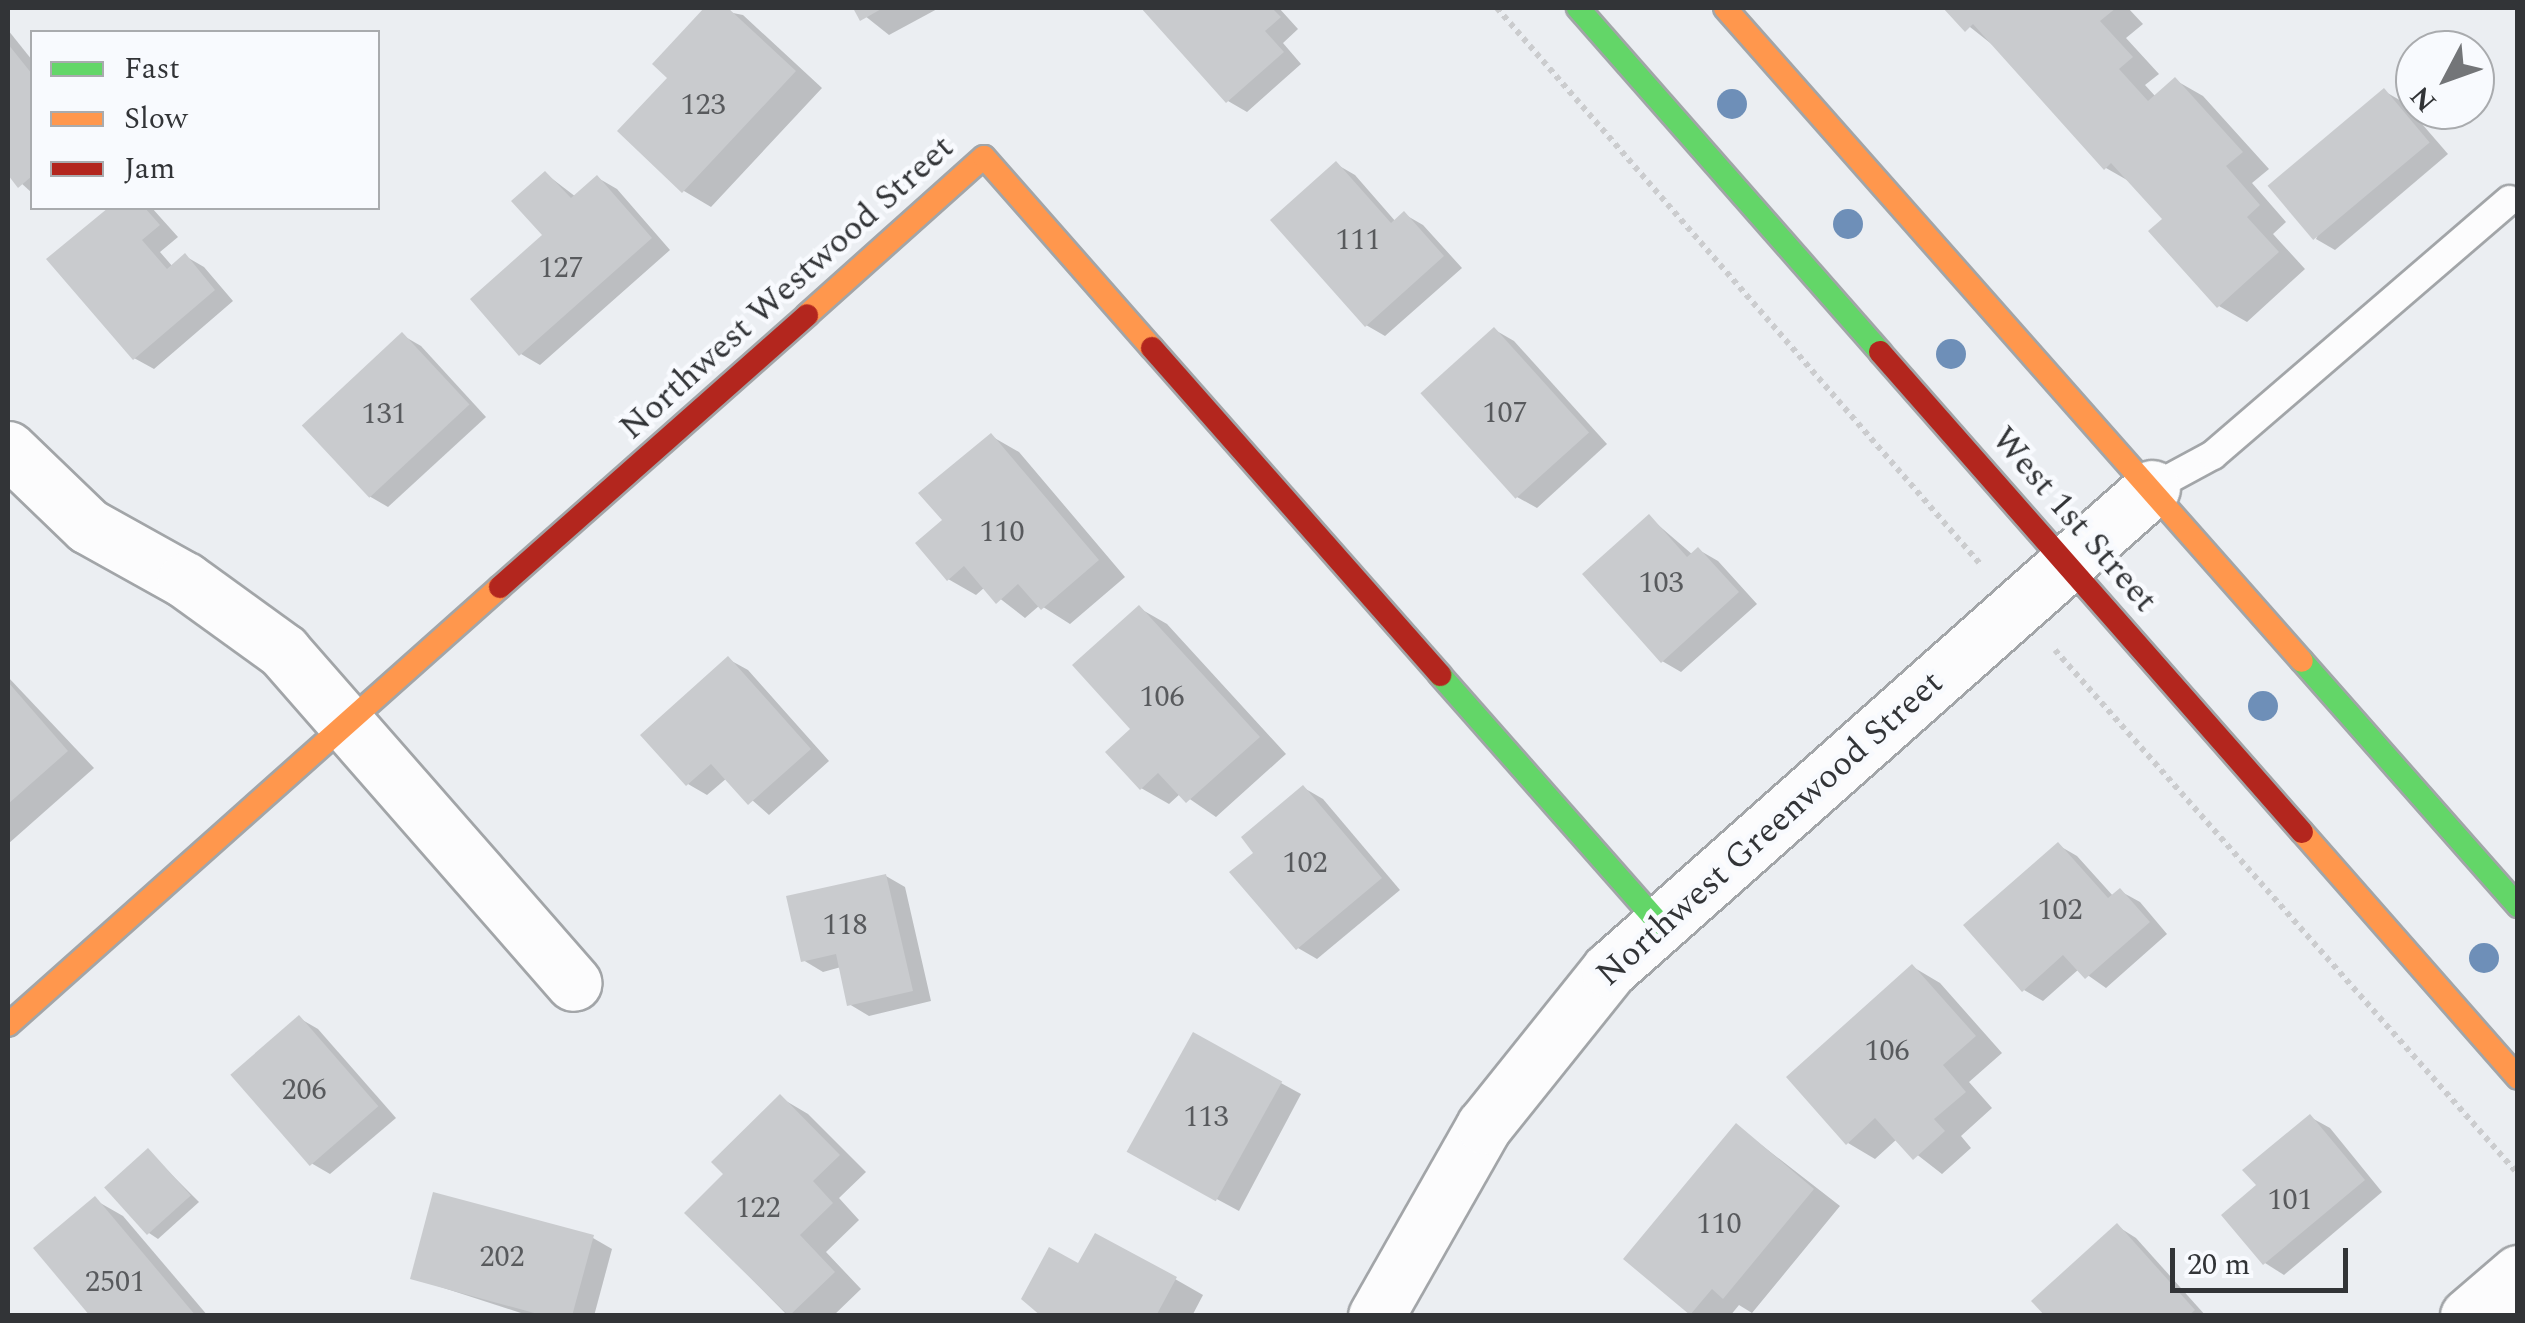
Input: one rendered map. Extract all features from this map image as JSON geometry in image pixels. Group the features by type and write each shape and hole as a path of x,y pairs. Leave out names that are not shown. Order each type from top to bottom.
{"main road":[{"name":"West 1st Street","path":"1578,8 2518,1078"},
{"path":"1725,8 2518,906"},
{"name":"Northwest Westwood Street","path":"8,1025 984,157 1659,923"}],"street":[{"path":"8,448 88,526 184,580 283,651 574,983"},
{"name":"Northwest Greenwood Street","path":"1376,1316 1484,1126 1609,970 2152,488"},
{"path":"2468,1316 2518,1272"}],"lane":[{"path":"2152,488 2213,456 2509,200"}],"building":[{"path":"704,8 728,8 796,71 682,193 617,131 667,78 652,64"},
{"path":"853,8 883,8 860,21"},
{"path":"1141,8 1272,8 1281,17 1265,31 1284,52 1226,103"},
{"path":"1943,8 2116,8 2100,21 2133,57 2119,69 2148,101 2175,77 2243,152 2226,166 2260,205 2247,217 2279,252 2217,308 2148,231 2162,219 2111,163 2104,170 1973,24 1965,32"},
{"path":"8,44 30,72 30,178 18,188 8,175"},
{"path":"2384,88 2395,101 2395,130 2419,130 2430,142 2313,240 2268,186"},
{"path":"1336,161 1391,223 1404,211 1444,256 1365,327 1270,220"},
{"path":"545,171 571,198 597,175 652,238 519,356 470,299 542,235 511,201"},
{"path":"106,210 147,210 160,225 142,240 167,269 185,253 215,290 133,360 46,259"},
{"path":"1494,327 1589,433 1515,499 1420,393"},
{"path":"402,332 470,404 369,498 302,425"},
{"path":"991,433 1099,560 1041,610 1018,584 996,604 964,566 947,581 915,543 942,520 918,493"},
{"path":"1649,514 1687,557 1698,547 1739,592 1661,663 1582,574"},
{"path":"1139,605 1260,737 1186,803 1158,773 1140,790 1105,752 1130,729 1072,665"},
{"path":"728,656 811,749 748,805 711,764 686,786 640,735"},
{"path":"8,682 68,751 8,804"},
{"path":"1303,785 1382,878 1296,950 1229,872 1253,853 1241,837"},
{"path":"2058,842 2108,898 2120,888 2150,922 2085,979 2063,955 2022,992 1963,925"},
{"path":"886,874 913,991 847,1006 836,954 801,962 786,896"},
{"path":"1912,964 1976,1036 1943,1065 1966,1092 1934,1119 1945,1131 1913,1160 1875,1118 1846,1145 1786,1077"},
{"path":"299,1015 378,1106 310,1166 230,1075"},
{"path":"1193,1032 1282,1081 1216,1201 1127,1152"},
{"path":"780,1094 840,1155 813,1181 833,1203 800,1235 835,1272 789,1316 684,1213 723,1174 711,1162"},
{"path":"2310,1114 2365,1180 2263,1265 2221,1215 2256,1185 2242,1170"},
{"path":"1736,1123 1814,1189 1723,1299 1712,1289 1690,1315 1623,1259"},
{"path":"148,1148 191,1196 147,1235 104,1187"},
{"path":"433,1192 594,1235 572,1316 545,1316 410,1279"},
{"path":"95,1196 196,1316 90,1316 33,1248"},
{"path":"2117,1223 2195,1310 2188,1316 2045,1316 2031,1301"},
{"path":"1095,1233 1177,1277 1156,1316 1041,1316 1021,1299 1049,1247 1078,1263"}],"traffic: fast":[{"path":"1578,8 1880,352"},
{"path":"2302,661 2518,906"},
{"path":"1440,675 1659,923"}],"traffic: slow":[{"path":"1725,8 2302,661"},
{"path":"807,315 984,157 1152,348"},
{"path":"8,1025 500,587"},
{"path":"2302,832 2518,1078"}],"traffic: jam":[{"path":"500,587 807,315"},
{"path":"1152,348 1440,675"},
{"path":"1880,352 2302,832"}]}
